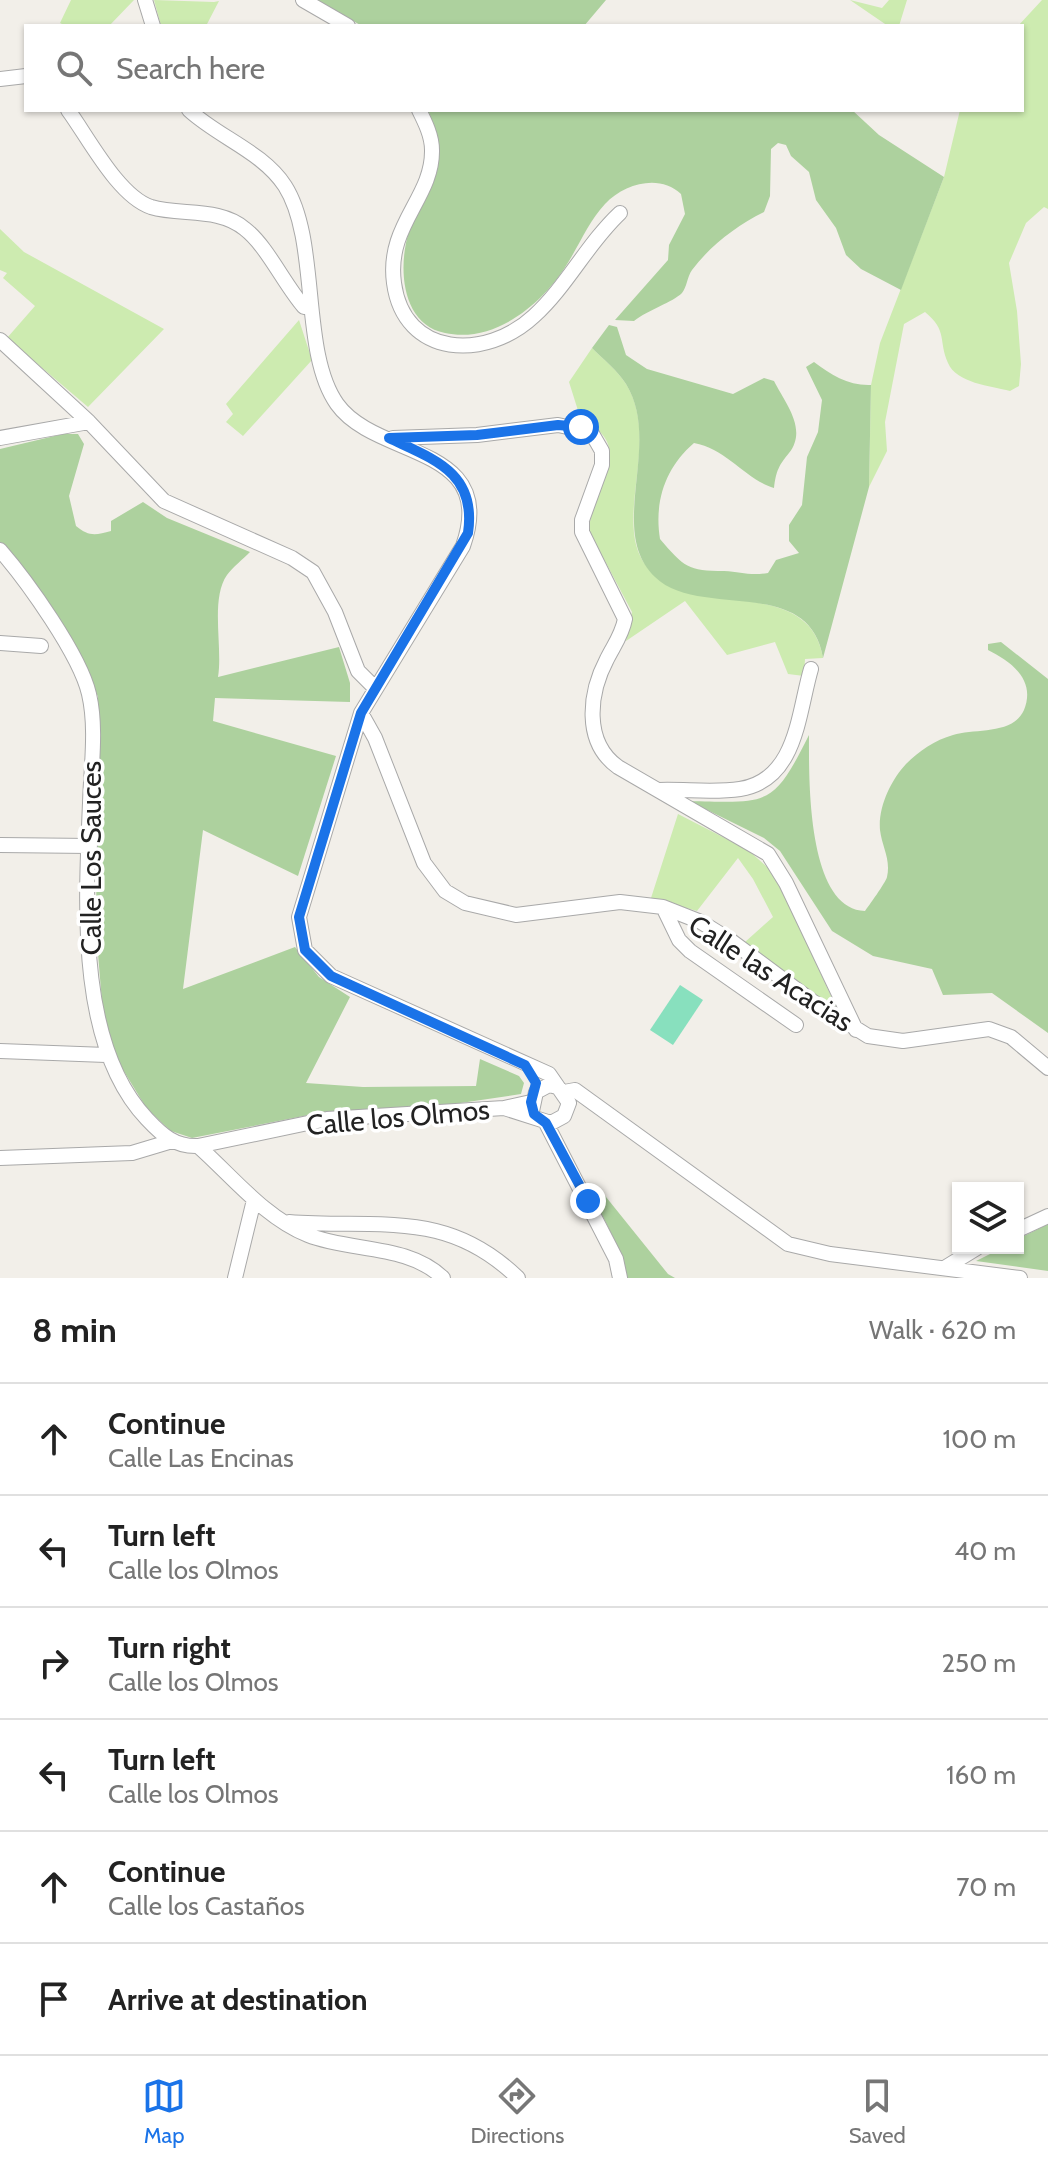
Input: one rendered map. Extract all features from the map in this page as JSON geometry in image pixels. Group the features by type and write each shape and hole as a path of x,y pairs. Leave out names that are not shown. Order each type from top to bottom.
{"street":[{"path":"145,0 152,24"},
{"path":"303,0 345,24"},
{"path":"0,79 24,76"},
{"path":"69,112 135,199 150,207 235,222 255,238 282,282 304,307 311,306"},
{"name":"Calle los Olmos","path":"192,112 273,172 283,183 295,211 324,373 334,400 357,422 433,458 457,477 467,501 469,523 463,546 361,713 299,917 305,950 331,976 525,1065 561,1086 602,1111 788,1244 830,1254 1020,1278"},
{"path":"420,112 433,148 431,161 427,176 399,232 392,266 397,300 403,316 431,340 470,345 489,343 515,331 534,317 620,213"},
{"path":"0,340 89,422 164,501 292,558 313,572 335,612 358,671 375,688"},
{"path":"0,438 89,422"},
{"path":"389,438 455,436 572,425 591,432 598,440 602,465 582,520 582,532 625,619 598,678 594,731 608,759 768,854 786,883 856,1030"},
{"name":"Calle Los Sauces","path":"0,550 51,622 85,680 92,711 91,974 106,1055 128,1095 172,1141"},
{"path":"0,643 41,646"},
{"path":"659,790 741,789 771,776 792,744 811,669"},
{"name":"Calle las Acacias","path":"361,713 375,738 424,863 445,891 481,909 516,915 620,902 663,907 701,922 856,1030 879,1040 903,1041 989,1029 1011,1037 1048,1068"},
{"path":"0,845 90,846"},
{"path":"663,907 672,930 690,951 796,1025"},
{"path":"0,1051 106,1055"},
{"path":"525,1065 536,1083 533,1097 553,1118 562,1151 616,1259 620,1278"},
{"path":"553,1118 561,1086"},
{"name":"Calle los Olmos","path":"504,1108 533,1097 542,1087 561,1086"},
{"name":"Calle los Olmos","path":"198,1146 327,1119 504,1108 553,1118 579,1106 602,1111"},
{"path":"0,1158 132,1153 172,1141 198,1146 254,1200 311,1237 415,1261 443,1278"},
{"path":"235,1278 254,1200"},
{"path":"1024,1227 1048,1216"},
{"path":"285,1222 438,1229 481,1248 518,1278"},
{"path":"946,1267 967,1254"}],"green space":[{"path":"71,0 134,0 111,24 60,23"},
{"path":"154,0 219,1 207,24 160,24"},
{"path":"317,0 606,0 586,24 359,24"},
{"path":"850,0 882,8 889,0 907,0 900,24 885,24"},
{"path":"1042,0 1048,0 1048,209 1044,207 1026,223 1009,263 1017,311 1021,364 1019,386 1010,391 975,383 958,375 948,363 937,325 925,312 904,324 885,422 887,451 869,487 871,385 880,343 944,177 960,112 1024,112 1024,24 1020,24"},
{"path":"429,112 854,112 879,135 944,177 901,290 861,269 846,255 836,228 816,200 809,172 791,156 786,145 778,143 771,149 770,196 764,212 734,230 707,252 692,270 682,293 673,300 634,321 615,320 668,260 669,245 685,214 681,194 673,188 663,184 643,184 622,191 605,204 559,276 533,305 500,326 464,335 445,333 421,320 413,310 405,284 404,256 409,232 437,169 438,140"},
{"path":"0,229 24,252 164,329 88,407 7,338 35,306 3,278 7,273 0,270"},
{"path":"299,320 312,360 243,436 226,422 233,414 226,404"},
{"path":"609,325 617,327 626,355 647,369 733,394 764,378 774,381 793,416 796,425 794,444 778,469 774,488 706,446 694,443 676,463 660,499 660,539 681,561 702,570 768,573 776,560 799,553 789,541 789,525 802,505 807,457 818,432 822,400 806,367 814,362 841,379 871,385 869,487 823,658 814,632 797,616 775,607 698,596 674,589 655,577 641,558 635,535 634,511 639,459 636,408 623,379 592,348"},
{"path":"592,348 623,379 636,407 639,456 634,528 637,549 647,567 667,583 691,592 773,606 796,616 813,632 823,658 805,659 804,676 788,674 775,642 727,655 685,601 626,641 632,612 589,531 610,455 607,442 598,431 581,420 569,382"},
{"path":"63,434 78,434 84,444 69,496 76,526 81,530 93,534 111,531 111,521 143,502 167,518 250,552 229,572 222,585 218,610 218,677 339,647 350,683 350,702 215,698 213,721 336,756 298,876 203,830 183,989 295,947 319,977 350,997 306,1083 363,1087 476,1086 480,1059 519,1076 524,1083 521,1094 447,1105 324,1112 192,1138 171,1131 147,1109 112,1052 102,1002 96,930 98,697 86,667 24,568 0,543 0,449"},
{"path":"1001,642 1048,679 1048,1033 992,993 943,995 932,969 873,956 832,931 780,851 764,838 689,801 736,802 766,796 786,776 809,735 811,808 821,865 831,888 846,905 865,911 887,877 881,812 900,770 940,740 962,733 1003,727 1019,718 1024,710 1027,690 1020,673 988,650 988,644"},
{"path":"678,814 748,850 775,874 837,1009 834,1010 745,942 773,917 738,858 697,911 651,898"},
{"path":"680,985 703,1000 673,1045 650,1030"},
{"path":"602,1192 668,1274 675,1278 625,1278 617,1245 594,1199"},
{"path":"1048,1224 1048,1271 976,1261 990,1254 1024,1254 1024,1236"}],"route":[{"path":"581,427 558,425 477,435 389,438 433,458 457,477 469,512 468,533 361,713 299,917 305,950 315,964 331,976 525,1065 536,1083 531,1102 534,1114 546,1123 588,1201"}]}
